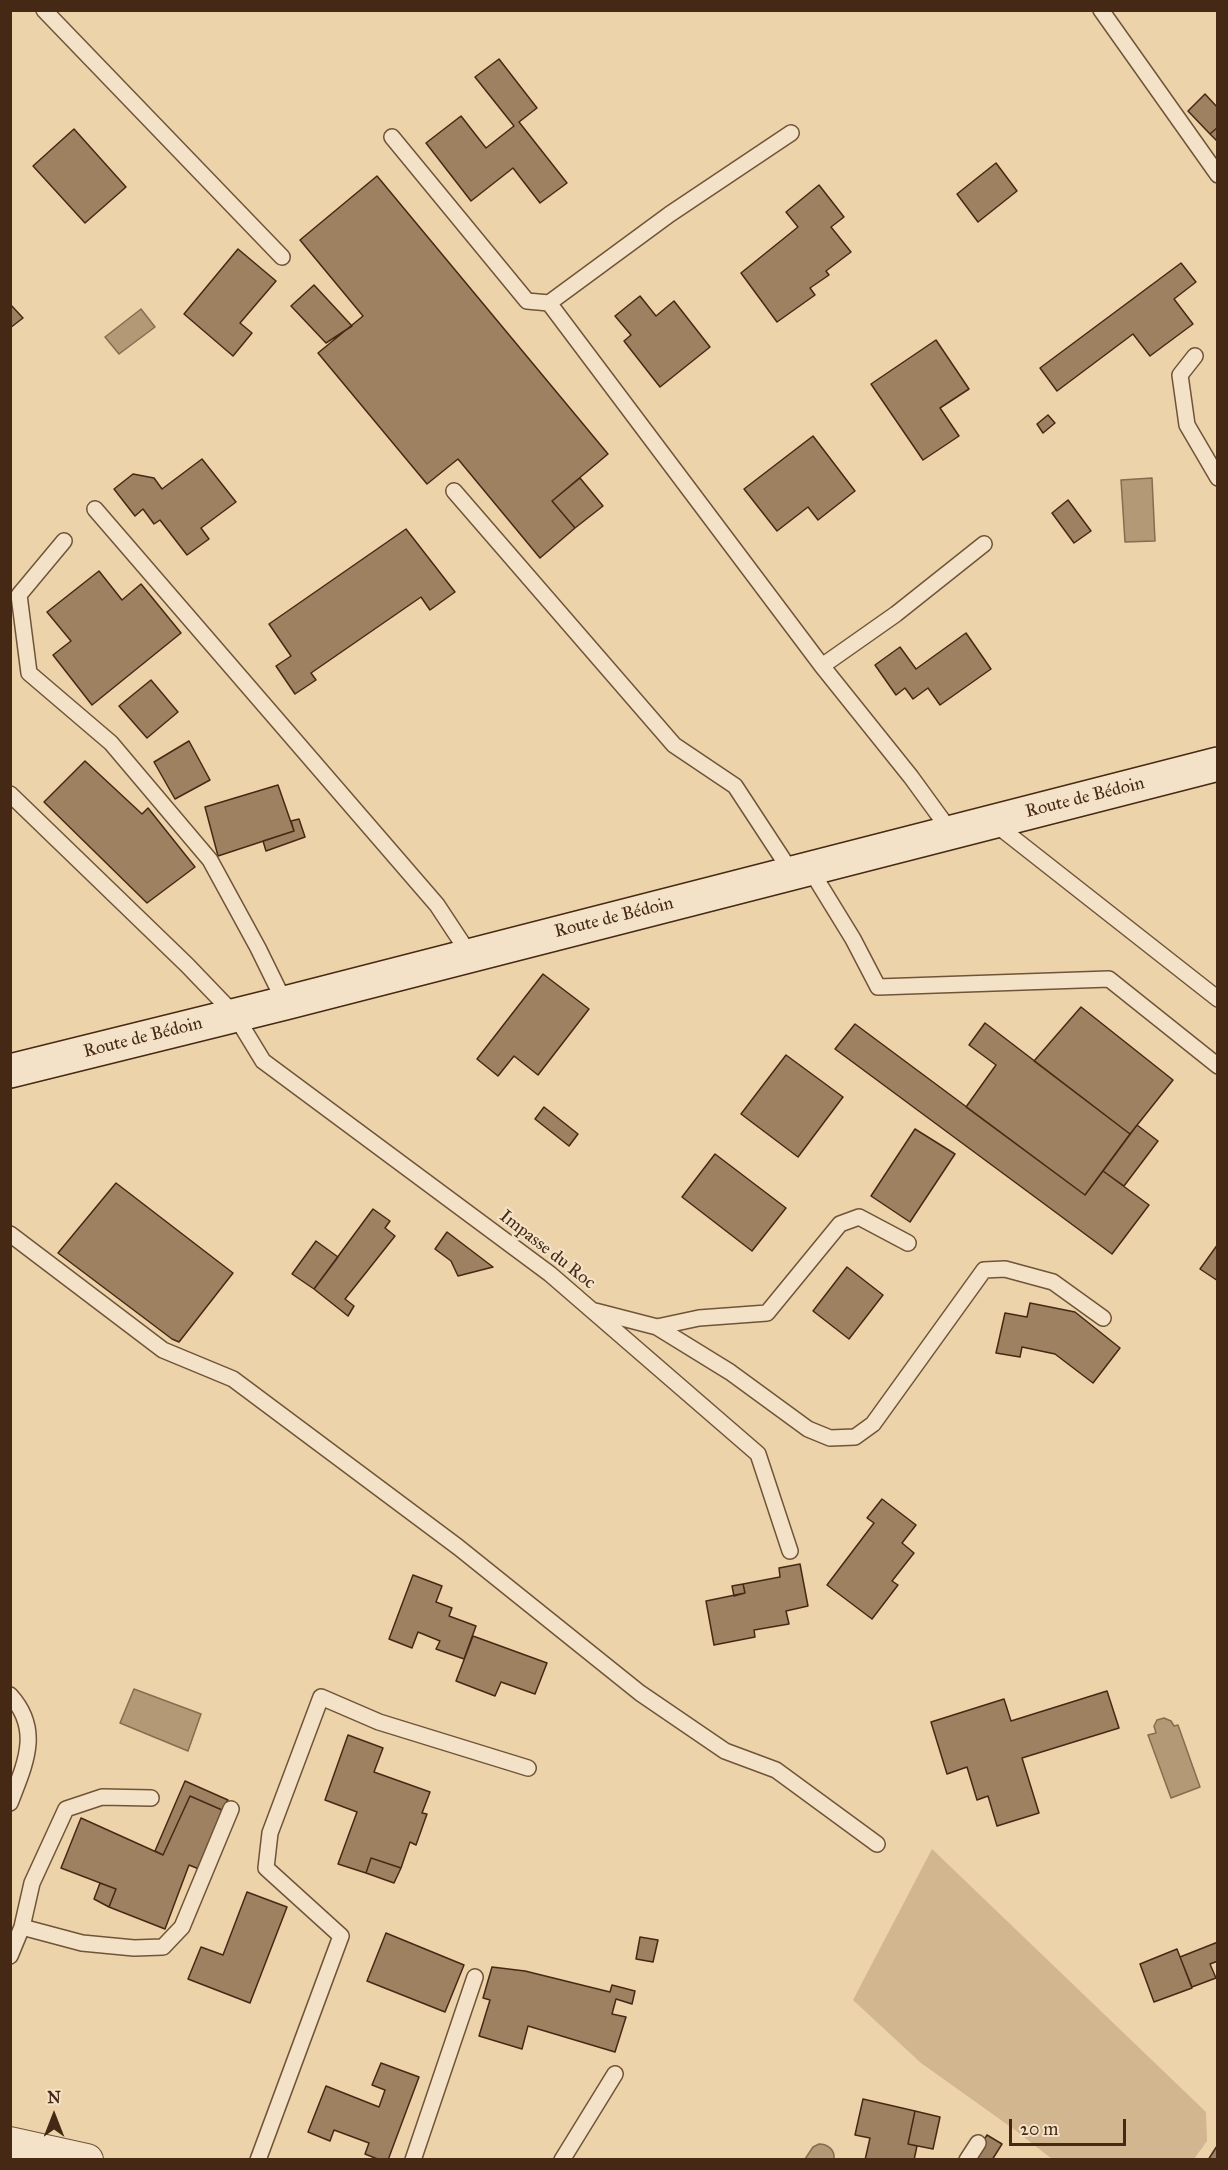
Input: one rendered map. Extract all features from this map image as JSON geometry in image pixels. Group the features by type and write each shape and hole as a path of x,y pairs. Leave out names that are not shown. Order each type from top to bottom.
{"main road":[{"name":"Route de Bédoin","path":"10,1071 470,956 1218,764"}],"street":[{"path":"10,2143 87,2160"}],"lane":[{"path":"44,10 282,256"},
{"path":"1101,10 1218,175"},
{"path":"392,137 527,301 549,303 670,214 791,133"},
{"path":"549,303 822,666 911,777 951,832"},
{"path":"1195,356 1180,375 1187,425 1218,478"},
{"path":"454,491 674,745 735,786 853,939 878,987 1108,980 1218,1066"},
{"path":"95,509 437,905 470,956"},
{"path":"64,541 19,595 29,674 111,743 210,860 285,1003"},
{"path":"822,666 896,614 984,544"},
{"name":"Impasse du Roc","path":"10,794 187,964 235,1015 263,1061 550,1274 758,1454 790,1551"},
{"path":"993,822 1218,999"},
{"path":"657,1327 699,1318 767,1313 840,1224 859,1217 908,1243"},
{"path":"10,1234 163,1350 233,1379 458,1547 640,1693 725,1751 776,1770 877,1844"},
{"path":"592,1311 657,1327 730,1372 808,1429 830,1438 855,1437 873,1424 984,1270 1005,1269 1053,1282 1103,1318"},
{"path":"10,1695 28,1726 28,1756 10,1803"},
{"path":"258,2160 340,1936 266,1868 270,1833 321,1697 379,1722 528,1768"},
{"path":"10,1956 22,1927 32,1883 66,1809 102,1797 151,1798"},
{"path":"22,1927 82,1943 134,1948 163,1947 182,1927 231,1809"},
{"path":"413,2160 475,1977"},
{"path":"562,2160 615,2074"},
{"path":"967,2160 978,2143"}],"shaded area":[{"path":"141,309 155,327 119,354 105,337"},
{"path":"1152,478 1155,541 1125,542 1121,480"},
{"path":"134,1689 201,1714 188,1751 120,1723"},
{"path":"1164,1718 1171,1721 1174,1726 1178,1725 1200,1787 1171,1798 1148,1735 1156,1733 1154,1726 1157,1720"},
{"path":"932,1849 1206,2112 1207,2141 1194,2159 1052,2159 921,2063 853,2000"},
{"path":"819,2144 830,2148 834,2159 805,2159 813,2147"}],"building":[{"path":"499,59 537,108 519,122 567,183 540,203 513,168 471,201 426,143 461,116 486,148 514,126 475,77"},
{"path":"1205,94 1218,108 1218,127 1210,134 1188,111"},
{"path":"1218,127 1218,142 1210,134"},
{"path":"74,129 126,187 85,223 33,166"},
{"path":"996,163 1017,191 978,222 957,194"},
{"path":"377,176 608,454 552,501 575,528 540,558 458,459 427,484 318,353 363,316 300,240"},
{"path":"819,185 844,217 831,227 851,252 826,271 829,275 810,288 815,295 777,322 741,273 798,227 786,212"},
{"path":"238,249 276,281 240,323 252,333 233,356 184,314"},
{"path":"1181,263 1196,282 1174,299 1193,324 1150,356 1133,334 1057,391 1040,368"},
{"path":"314,285 352,326 326,343 291,306"},
{"path":"640,296 656,316 674,301 710,347 660,387 624,341 631,335 615,316"},
{"path":"10,304 23,318 10,328"},
{"path":"936,340 969,389 940,408 959,436 923,460 871,384"},
{"path":"1048,415 1055,423 1043,433 1037,424"},
{"path":"813,436 855,491 818,520 808,507 777,531 744,489"},
{"path":"202,459 236,502 201,528 209,539 187,555 160,520 154,524 143,509 135,516 114,489 133,474 154,478 162,489"},
{"path":"580,478 603,506 575,528 552,501"},
{"path":"1068,500 1091,531 1074,543 1052,513"},
{"path":"406,529 455,592 430,610 421,597 311,673 316,680 295,694 276,666 291,656 269,624"},
{"path":"99,571 122,600 141,584 181,633 92,705 53,655 71,641 47,612"},
{"path":"966,633 991,669 940,705 928,688 913,699 905,688 896,695 875,665 900,647 916,669"},
{"path":"151,680 178,712 147,738 119,706"},
{"path":"189,741 210,780 175,799 154,762"},
{"path":"85,761 142,814 148,808 195,867 147,903 44,802"},
{"path":"278,785 294,831 218,856 205,807"},
{"path":"299,819 305,837 266,851 263,841 294,831 291,821"},
{"path":"543,974 589,1009 538,1075 514,1056 498,1076 477,1059"},
{"path":"1081,1007 1173,1080 1130,1134 1034,1061"},
{"path":"985,1023 1130,1134 1085,1195 966,1107 996,1065 969,1045"},
{"path":"855,1024 1085,1195 1103,1171 1149,1205 1112,1254 835,1049"},
{"path":"786,1055 843,1097 798,1157 741,1114"},
{"path":"544,1107 578,1134 569,1146 535,1119"},
{"path":"1137,1125 1158,1141 1124,1186 1103,1171"},
{"path":"915,1129 955,1154 910,1222 871,1196"},
{"path":"715,1154 786,1208 752,1251 682,1197"},
{"path":"116,1183 233,1273 179,1342 58,1253"},
{"path":"373,1209 390,1221 385,1228 395,1236 345,1299 354,1306 348,1316 314,1289"},
{"path":"447,1232 493,1267 458,1276 451,1261 435,1249"},
{"path":"316,1241 338,1257 314,1289 292,1274"},
{"path":"1218,1244 1218,1281 1200,1269"},
{"path":"847,1267 883,1295 849,1339 813,1311"},
{"path":"1030,1303 1075,1312 1120,1348 1093,1383 1055,1354 1022,1347 1020,1357 996,1353 1005,1313 1027,1317"},
{"path":"882,1499 916,1525 902,1543 914,1553 892,1581 898,1585 872,1619 827,1585 874,1523 867,1518"},
{"path":"800,1564 808,1606 786,1611 789,1624 754,1630 755,1637 714,1645 706,1601 745,1593 743,1584 780,1577 779,1568"},
{"path":"413,1575 442,1586 436,1602 452,1608 449,1616 476,1626 464,1659 436,1649 440,1641 418,1632 412,1648 389,1639"},
{"path":"743,1584 745,1593 734,1596 732,1586"},
{"path":"473,1636 547,1663 535,1694 501,1682 495,1696 456,1681"},
{"path":"1107,1691 1119,1728 1022,1758 1039,1813 997,1826 988,1796 977,1800 967,1767 947,1774 931,1722 1004,1699 1011,1721"},
{"path":"348,1735 383,1748 374,1772 430,1792 422,1813 427,1814 416,1845 410,1842 401,1868 371,1858 366,1873 338,1864 357,1812 325,1800"},
{"path":"185,1781 228,1800 222,1810 190,1796 163,1855 155,1851"},
{"path":"190,1796 222,1810 199,1869 189,1865 165,1929 109,1907 116,1889 61,1868 81,1818 163,1855"},
{"path":"371,1858 401,1868 394,1883 366,1873"},
{"path":"100,1883 116,1889 109,1907 94,1899"},
{"path":"247,1892 287,1907 250,2003 188,1979 201,1947 223,1955"},
{"path":"386,1933 464,1965 445,2012 367,1981"},
{"path":"640,1937 658,1940 653,1962 636,1959"},
{"path":"1218,1942 1218,1961 1210,1964 1216,1978 1192,1987 1180,1957"},
{"path":"1177,1949 1192,1988 1154,2002 1140,1964"},
{"path":"492,1967 525,1971 610,1992 612,1985 635,1991 632,2004 616,1999 612,2014 626,2017 615,2052 528,2026 522,2049 479,2036 490,2000 483,1998"},
{"path":"381,2063 419,2077 388,2160 380,2160 365,2154 369,2143 334,2130 330,2141 308,2132 326,2086 379,2107 385,2090 372,2085"},
{"path":"863,2099 915,2111 908,2144 917,2146 914,2160 865,2160 870,2138 855,2135"},
{"path":"915,2111 940,2117 933,2149 908,2144"},
{"path":"987,2135 1002,2144 992,2160 964,2160 972,2158"},
{"path":"1217,2146 1218,2160 1208,2160"}]}
